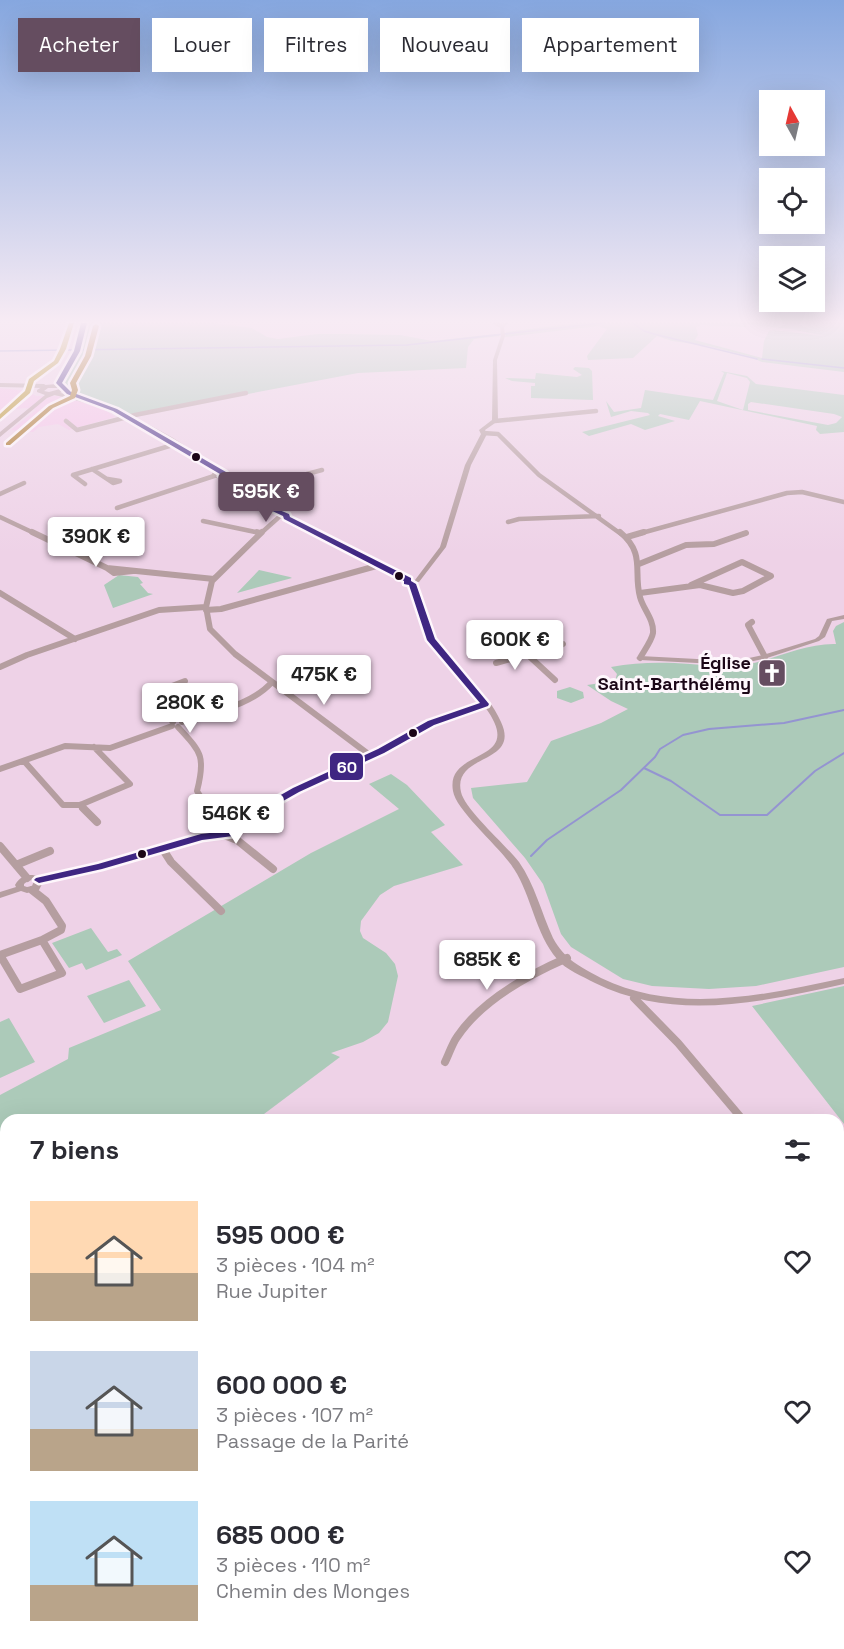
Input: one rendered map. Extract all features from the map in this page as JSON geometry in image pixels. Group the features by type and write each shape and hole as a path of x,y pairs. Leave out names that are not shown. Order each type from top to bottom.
{"main road":[{"path":"25,413 35,400"},
{"path":"0,434 45,400"}],"street":[{"path":"85,400 106,406 199,457 217,475 279,518 411,581 431,640 485,704 499,728 502,742 462,770 456,784 457,792 487,833 510,857 522,874 549,940 565,959 603,984 619,990 661,999 743,1000 844,981"},
{"path":"66,421 76,430 212,400"},
{"path":"495,400 495,421"},
{"path":"411,581 424,570 443,547 468,465 483,432 482,429 495,421 596,411"},
{"path":"483,432 498,434 539,475 627,537 639,564 640,593 650,617 653,634 640,658 726,663 765,657 817,640 822,637 829,620 844,617"},
{"path":"85,484 73,475 176,444"},
{"path":"92,469 108,479"},
{"path":"243,491 322,470"},
{"path":"117,508 217,475"},
{"path":"0,494 24,483"},
{"path":"627,537 787,493 802,492 844,502"},
{"path":"507,522 519,519 599,516"},
{"path":"0,517 107,568 214,579"},
{"path":"279,518 214,579 206,608 210,629 214,636 264,676 371,756"},
{"path":"203,521 260,534"},
{"path":"639,564 686,545 714,544 746,533"},
{"path":"640,593 691,585 707,585 734,593 743,591 771,576 742,562 691,585"},
{"path":"0,667 159,610 221,609 377,564"},
{"path":"0,593 75,639"},
{"path":"752,622 748,625 765,657"},
{"path":"496,663 563,644"},
{"path":"517,645 555,680"},
{"path":"256,693 264,676"},
{"path":"185,681 151,694 152,700 203,756 204,767 197,791 213,816 219,832 237,840 273,869"},
{"path":"0,769 65,746 110,748 247,700 272,682"},
{"path":"21,888 20,883 27,878 39,880 99,867 219,832 296,790 371,756 431,723 485,704"},
{"path":"24,761 63,805 80,805 130,784 94,747"},
{"path":"80,805 97,822"},
{"path":"213,816 230,827 237,840"},
{"path":"0,846 27,878"},
{"path":"162,848 171,862 221,911"},
{"path":"16,865 50,851"},
{"path":"32,890 39,886 39,880"},
{"path":"0,895 21,888 32,890 46,901 62,926 57,933 0,955 20,989 62,973 42,940"},
{"path":"445,1062 458,1035 471,1019 511,991 565,959"},
{"path":"634,998 685,1051 739,1114"}],"shaded area":[{"path":"0,400 73,400 105,410 115,417 69,430 58,424 39,427 33,432 11,430 36,410 25,408 6,410 0,415"}],"green space":[{"path":"97,400 216,400 132,416"},
{"path":"643,400 713,400 743,410 746,400 844,400 844,432 820,434 816,430 817,426 700,401 689,420 660,414 658,416 675,421 645,430 631,424 589,436 582,432 650,415 631,411 611,417 606,401 614,412 641,408","holes":["751,402 842,417 836,423 828,425 748,410 748,404"]},
{"path":"259,570 290,577 292,578 237,593"},
{"path":"119,575 138,577 143,583 140,584 148,593 153,594 113,608 104,585"},
{"path":"844,622 844,967 756,986 709,989 652,986 623,979 571,947 561,934 543,884 525,858 473,798 471,788 527,782 551,741 601,723 628,709 587,685 615,681 617,674 611,667 650,663 721,667 745,665 810,647 836,644 833,631 836,626"},
{"path":"570,687 583,692 584,698 571,703 557,698 557,691"},
{"path":"391,774 407,785 445,825 431,832 463,865 394,886 380,895 361,921 360,931 363,938 386,953 395,964 398,976 388,1022 379,1033 363,1042 331,1053 340,1057 264,1114 0,1114 0,1095 68,1059 69,1048 161,1010 128,961 311,853 399,809 369,784"},
{"path":"91,928 108,952 117,949 122,955 86,970 82,963 69,968 52,943"},
{"path":"129,980 146,1006 104,1023 87,996"},
{"path":"844,986 844,1114 836,1114 752,1006"},
{"path":"9,1018 35,1062 0,1078 0,1022"}],"waterway":[{"path":"531,856 547,840 621,790 655,757 660,749 683,735 709,729 784,723 844,710"},
{"path":"644,768 671,781 720,815 767,815 815,771 844,753"}],"transit line":[{"path":"0,417 19,400"},
{"path":"8,444 51,407 67,400"},
{"name":"60","path":"88,400 115,410 224,473 222,476 270,508 287,515 286,518 408,580 407,582 412,584 431,640 485,704"},
{"name":"60","path":"39,880 99,867 201,837 230,834 245,819 296,790 381,751 431,723 485,704"}],"place":[{"name":"Église Saint-Barthélémy","path":"772,673"}]}
